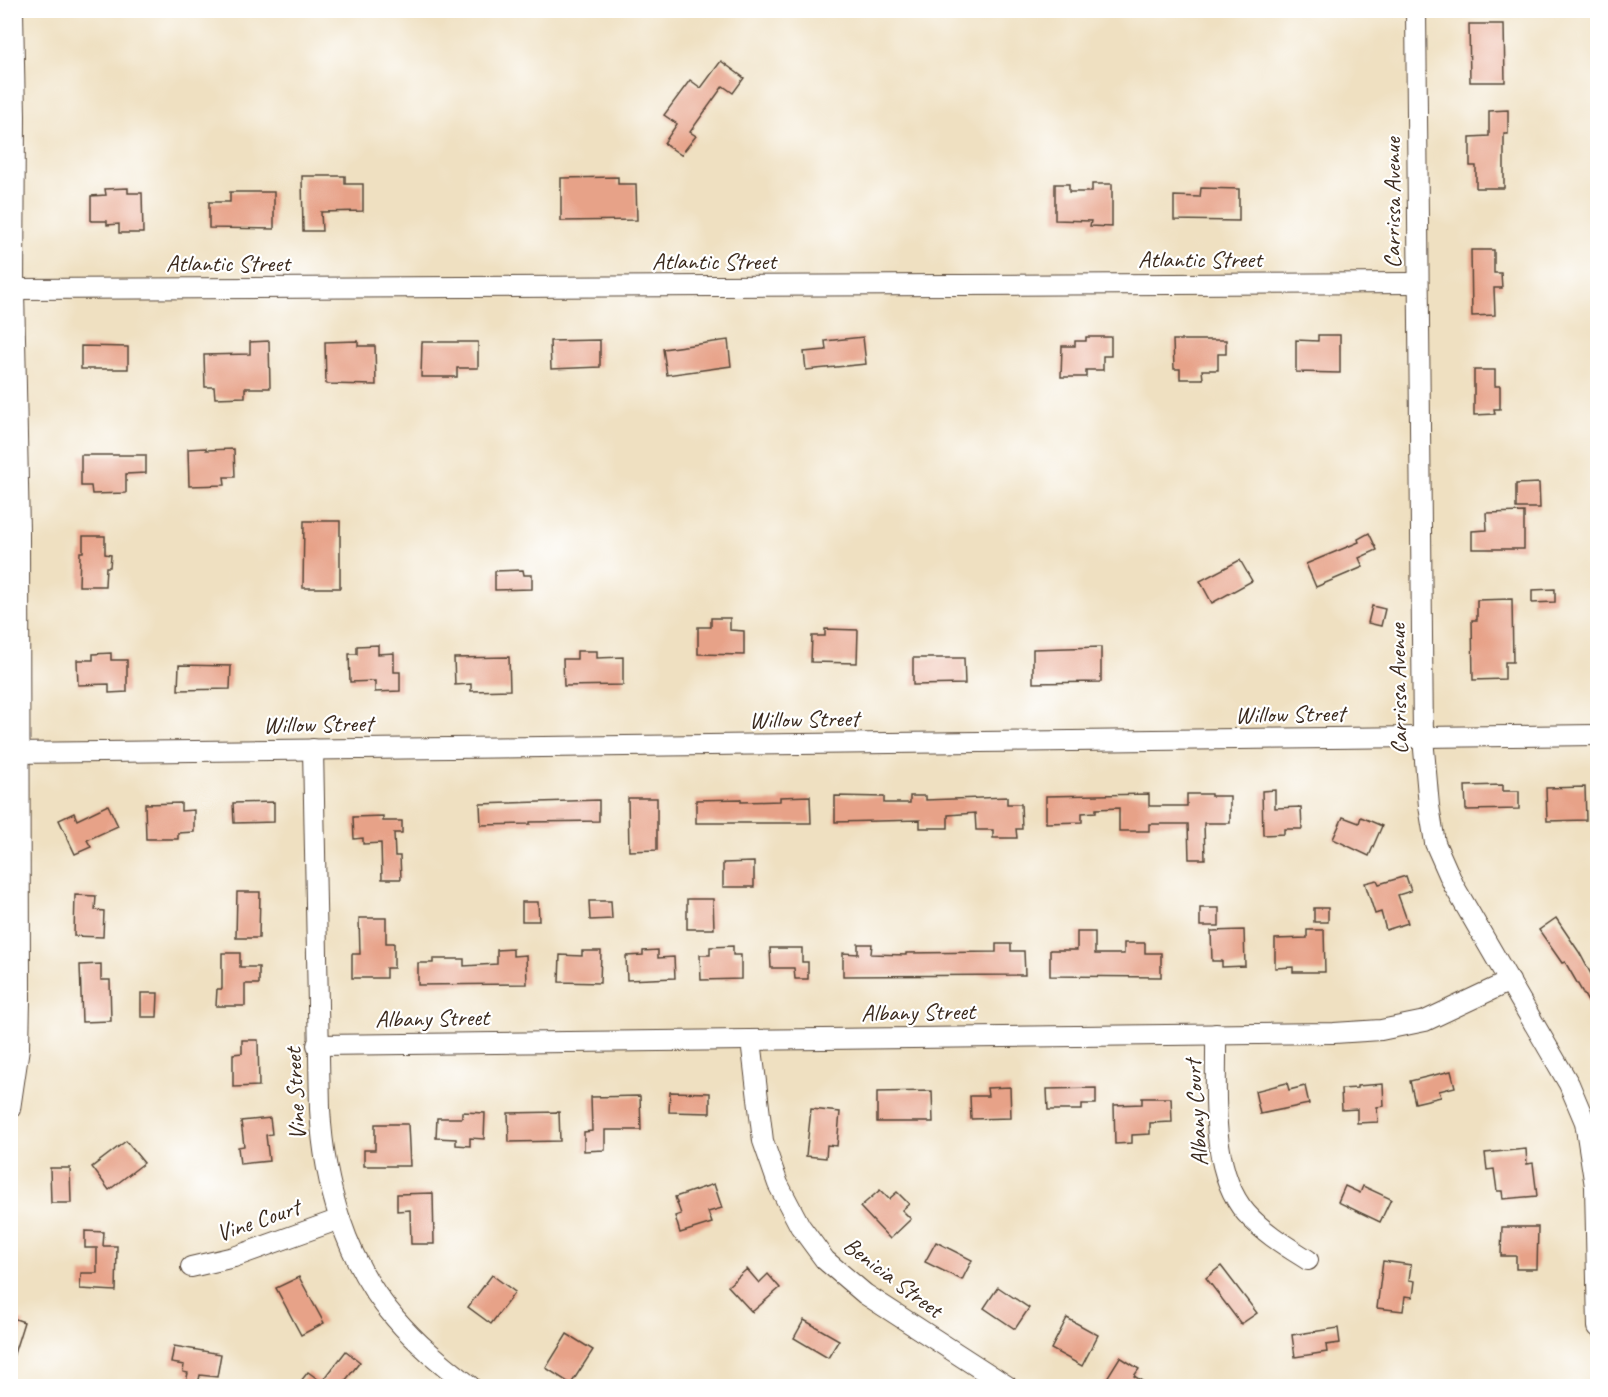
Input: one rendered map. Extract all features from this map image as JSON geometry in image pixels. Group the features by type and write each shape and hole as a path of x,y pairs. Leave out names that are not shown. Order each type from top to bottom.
{"street":[{"path":"11,1102 19,1048 20,999 15,753 19,532 12,290 15,116 13,10"},
{"name":"Carrissa Avenue","path":"1416,10 1423,738 1428,806 1435,843 1454,886 1569,1084 1585,1122 1595,1186 1598,1327"},
{"name":"Atlantic Street","path":"12,290 1418,283"},
{"name":"Willow Street","path":"15,753 1598,735"},
{"name":"Vine Street","path":"313,749 317,1045 322,1145 332,1192 346,1236 368,1282 394,1318 433,1358 470,1386"},
{"name":"Albany Street","path":"317,1045 1334,1033 1381,1030 1425,1021 1510,981"},
{"name":"Albany Court","path":"1216,1034 1220,1152 1228,1183 1245,1211 1272,1237 1308,1260"},
{"name":"Benicia Street","path":"751,1040 763,1140 778,1184 800,1226 825,1260 865,1294 1007,1386"},
{"name":"Vine Court","path":"191,1267 234,1257 340,1219"}],"building":[{"path":"1469,24 1504,24 1505,82 1470,82"},
{"path":"721,61 744,78 733,93 723,86 690,132 696,136 681,155 664,143 677,124 664,115 690,80 701,88"},
{"path":"1508,110 1508,134 1504,134 1504,188 1476,188 1476,166 1470,166 1470,137 1489,136 1489,111"},
{"path":"302,176 345,176 345,184 363,184 363,211 321,212 322,231 303,231"},
{"path":"618,177 618,184 636,184 637,220 561,221 561,178"},
{"path":"1055,184 1069,184 1069,192 1092,192 1092,184 1112,184 1112,227 1090,226 1091,221 1055,220"},
{"path":"128,188 128,193 142,193 143,233 119,233 119,224 107,225 107,221 91,221 91,196 106,195 105,189"},
{"path":"1201,188 1239,189 1239,221 1174,220 1174,196 1200,197"},
{"path":"230,192 274,192 274,229 209,228 209,202 230,202"},
{"path":"1471,250 1494,250 1494,273 1501,273 1502,288 1494,288 1495,315 1472,316"},
{"path":"1318,335 1340,335 1340,373 1296,372 1296,340 1318,341"},
{"path":"863,337 866,364 806,370 804,352 826,350 825,341"},
{"path":"1086,337 1111,337 1111,356 1103,356 1103,370 1086,370 1086,377 1061,377 1062,346 1075,346 1075,341 1086,341"},
{"path":"600,340 600,367 551,369 550,341"},
{"path":"728,340 731,366 667,375 663,349"},
{"path":"1173,340 1226,340 1226,354 1218,354 1218,370 1202,370 1203,379 1180,379 1180,369 1174,369"},
{"path":"269,341 270,388 245,388 245,397 215,398 214,387 205,387 204,355 250,354 250,342"},
{"path":"358,341 358,346 375,346 376,385 326,384 325,342"},
{"path":"422,342 478,342 478,368 457,368 457,377 421,377"},
{"path":"81,346 128,347 128,369 81,369"},
{"path":"1474,370 1495,370 1495,386 1500,386 1500,409 1494,409 1495,414 1474,415"},
{"path":"206,448 206,450 234,449 235,477 224,477 225,485 189,486 188,449"},
{"path":"81,455 146,455 146,473 126,474 126,493 92,494 91,486 81,486"},
{"path":"1539,483 1540,508 1516,508 1516,484"},
{"path":"1524,512 1524,549 1472,549 1472,531 1487,530 1486,513"},
{"path":"304,521 340,521 340,588 303,588"},
{"path":"1369,533 1377,550 1359,558 1363,567 1316,587 1306,564 1359,542 1358,539"},
{"path":"83,536 105,536 105,554 111,555 110,567 106,567 105,586 79,586"},
{"path":"1240,560 1252,581 1212,603 1200,581"},
{"path":"523,570 524,575 532,575 532,589 495,590 495,571"},
{"path":"1555,589 1555,602 1532,603 1532,590"},
{"path":"1512,599 1513,662 1505,662 1505,679 1473,680 1472,620 1477,620 1477,600"},
{"path":"1372,606 1385,609 1381,626 1368,623"},
{"path":"711,618 730,618 730,630 744,631 744,655 698,654 698,627 711,627"},
{"path":"825,629 858,630 857,663 811,662 812,636 825,636"},
{"path":"378,645 378,654 394,653 394,672 400,672 400,691 375,692 375,681 350,682 349,654 357,654 357,646"},
{"path":"1101,647 1101,682 1033,683 1033,649"},
{"path":"577,651 597,651 597,658 623,657 623,685 564,686 563,659 577,659"},
{"path":"111,653 111,660 127,660 127,692 109,693 109,684 78,685 77,660 93,660 93,654"},
{"path":"509,657 510,690 471,691 471,684 455,685 454,658"},
{"path":"913,658 964,658 965,684 913,685"},
{"path":"179,665 231,666 230,689 178,690"},
{"path":"1503,785 1503,791 1519,791 1519,809 1466,810 1465,786"},
{"path":"1585,787 1586,820 1547,821 1546,788"},
{"path":"1275,790 1275,808 1301,807 1302,829 1284,829 1284,834 1263,835 1262,791"},
{"path":"1149,794 1149,806 1187,806 1187,794 1230,796 1230,823 1204,823 1205,859 1189,859 1188,824 1149,824 1149,831 1119,831 1119,808 1096,809 1096,812 1082,813 1082,822 1046,823 1046,796"},
{"path":"810,796 811,823 696,823 696,800 780,801 780,797"},
{"path":"835,796 884,797 884,803 910,803 910,796 926,796 926,800 1007,797 1007,804 1021,804 1022,829 1016,829 1017,838 993,838 993,830 976,830 975,813 948,815 948,828 920,828 920,820 835,822"},
{"path":"628,798 657,798 657,850 629,851"},
{"path":"599,800 599,821 481,825 480,804"},
{"path":"274,802 274,822 234,823 233,803"},
{"path":"181,803 181,811 194,810 194,832 178,833 178,839 146,839 145,804"},
{"path":"108,805 118,826 87,840 91,847 75,854 59,820 74,813 77,820"},
{"path":"383,816 383,821 402,821 402,833 394,833 395,856 400,856 401,879 382,879 381,843 363,844 363,838 354,839 353,817"},
{"path":"1343,817 1359,823 1361,817 1382,826 1369,856 1333,839"},
{"path":"754,862 754,887 723,887 723,863"},
{"path":"1406,876 1411,891 1398,895 1408,923 1386,930 1381,912 1375,914 1365,883 1377,880 1379,884"},
{"path":"237,892 260,892 259,938 236,938"},
{"path":"75,895 96,896 95,910 104,911 103,937 74,936"},
{"path":"687,899 713,899 714,929 687,929"},
{"path":"589,901 611,901 612,919 590,920"},
{"path":"522,902 538,902 539,921 522,921"},
{"path":"1200,908 1219,908 1219,926 1200,926"},
{"path":"1314,908 1328,908 1328,922 1314,922"},
{"path":"359,918 386,918 386,943 394,943 394,968 386,968 386,978 352,978 352,954 360,954"},
{"path":"1556,918 1579,952 1598,987 1598,1019 1565,962 1562,963 1539,930"},
{"path":"1244,930 1245,966 1222,967 1222,961 1212,961 1211,931"},
{"path":"1307,930 1324,930 1325,972 1293,972 1293,967 1275,968 1275,939 1307,938"},
{"path":"1077,932 1095,932 1095,954 1124,954 1124,943 1145,943 1145,953 1161,953 1161,977 1050,976 1050,950 1077,950"},
{"path":"858,944 872,944 871,954 906,955 906,953 996,952 996,944 1011,944 1011,951 1024,951 1025,975 843,976 843,953 858,954"},
{"path":"733,946 733,955 741,955 741,979 701,980 700,955 710,955 710,947"},
{"path":"770,948 802,948 802,962 808,962 808,979 795,979 794,968 771,968"},
{"path":"513,949 513,956 526,955 527,984 418,985 418,963 433,963 433,959 464,959 464,966 497,964 497,950"},
{"path":"658,950 658,958 674,957 675,978 627,980 626,956 643,955 643,951"},
{"path":"582,951 601,951 600,983 559,982 560,955 582,956"},
{"path":"222,953 240,953 240,967 259,967 259,984 245,984 245,1006 216,1006 217,989 222,989"},
{"path":"101,964 101,980 110,980 111,1021 82,1022 80,965"},
{"path":"141,993 158,993 157,1017 141,1017"},
{"path":"242,1040 258,1040 259,1086 233,1087 233,1054 242,1053"},
{"path":"1451,1071 1455,1087 1439,1091 1441,1097 1415,1103 1410,1081"},
{"path":"1287,1083 1289,1090 1305,1086 1309,1104 1260,1114 1255,1091"},
{"path":"1383,1084 1384,1106 1377,1107 1378,1122 1357,1123 1357,1109 1342,1110 1341,1089"},
{"path":"1010,1087 1011,1118 971,1119 970,1096 988,1096 987,1088"},
{"path":"1096,1088 1096,1104 1082,1104 1082,1110 1048,1110 1047,1089"},
{"path":"932,1091 933,1122 877,1122 877,1092"},
{"path":"670,1092 710,1093 710,1113 669,1112"},
{"path":"640,1096 641,1130 605,1130 605,1150 584,1151 584,1132 592,1131 591,1097"},
{"path":"1142,1098 1171,1098 1172,1122 1150,1123 1150,1134 1132,1135 1132,1143 1115,1144 1114,1105 1142,1104"},
{"path":"811,1109 840,1112 837,1146 827,1145 826,1158 806,1156"},
{"path":"462,1112 485,1113 484,1139 470,1138 470,1146 456,1145 456,1139 436,1138 437,1118 462,1118"},
{"path":"559,1112 560,1141 509,1142 508,1113"},
{"path":"270,1118 272,1134 266,1135 269,1161 240,1164 238,1147 244,1146 241,1121"},
{"path":"375,1124 408,1124 410,1166 364,1166 364,1150 375,1150"},
{"path":"126,1141 144,1163 109,1190 92,1167"},
{"path":"1526,1149 1527,1164 1533,1163 1537,1196 1503,1199 1502,1191 1497,1191 1494,1169 1487,1170 1485,1153"},
{"path":"50,1168 70,1168 71,1203 51,1203"},
{"path":"714,1184 722,1208 708,1212 712,1223 680,1233 675,1216 681,1214 675,1197"},
{"path":"1345,1186 1360,1193 1363,1186 1391,1199 1380,1222 1338,1202"},
{"path":"880,1190 889,1199 897,1192 909,1204 902,1210 911,1219 890,1239 860,1207"},
{"path":"433,1193 434,1244 411,1244 410,1210 397,1211 397,1194"},
{"path":"1502,1227 1538,1227 1537,1269 1516,1269 1516,1256 1501,1256"},
{"path":"85,1231 104,1232 103,1246 117,1246 116,1291 80,1289 81,1273 97,1273 97,1248 85,1248"},
{"path":"936,1242 972,1260 962,1280 925,1262"},
{"path":"1383,1261 1411,1265 1409,1280 1415,1281 1413,1297 1405,1296 1403,1311 1377,1308"},
{"path":"1221,1266 1257,1313 1241,1324 1206,1278"},
{"path":"747,1269 759,1283 768,1274 780,1288 752,1312 728,1286"},
{"path":"492,1275 515,1292 491,1324 468,1307"},
{"path":"299,1277 324,1323 301,1335 276,1288"},
{"path":"998,1287 1029,1308 1015,1329 984,1308"},
{"path":"10,1317 24,1322 13,1357 10,1356"},
{"path":"1067,1318 1098,1335 1082,1366 1051,1349"},
{"path":"804,1320 839,1340 828,1358 794,1338"},
{"path":"1338,1328 1340,1343 1326,1345 1327,1352 1295,1357 1292,1335"},
{"path":"567,1334 593,1350 571,1384 546,1368"},
{"path":"174,1346 221,1354 217,1377 200,1375 198,1384 186,1382 188,1373 183,1372 184,1365 171,1363"},
{"path":"346,1351 360,1362 341,1386 297,1386 308,1372 322,1382"},
{"path":"1120,1357 1139,1369 1134,1376 1150,1386 1102,1386"}]}
